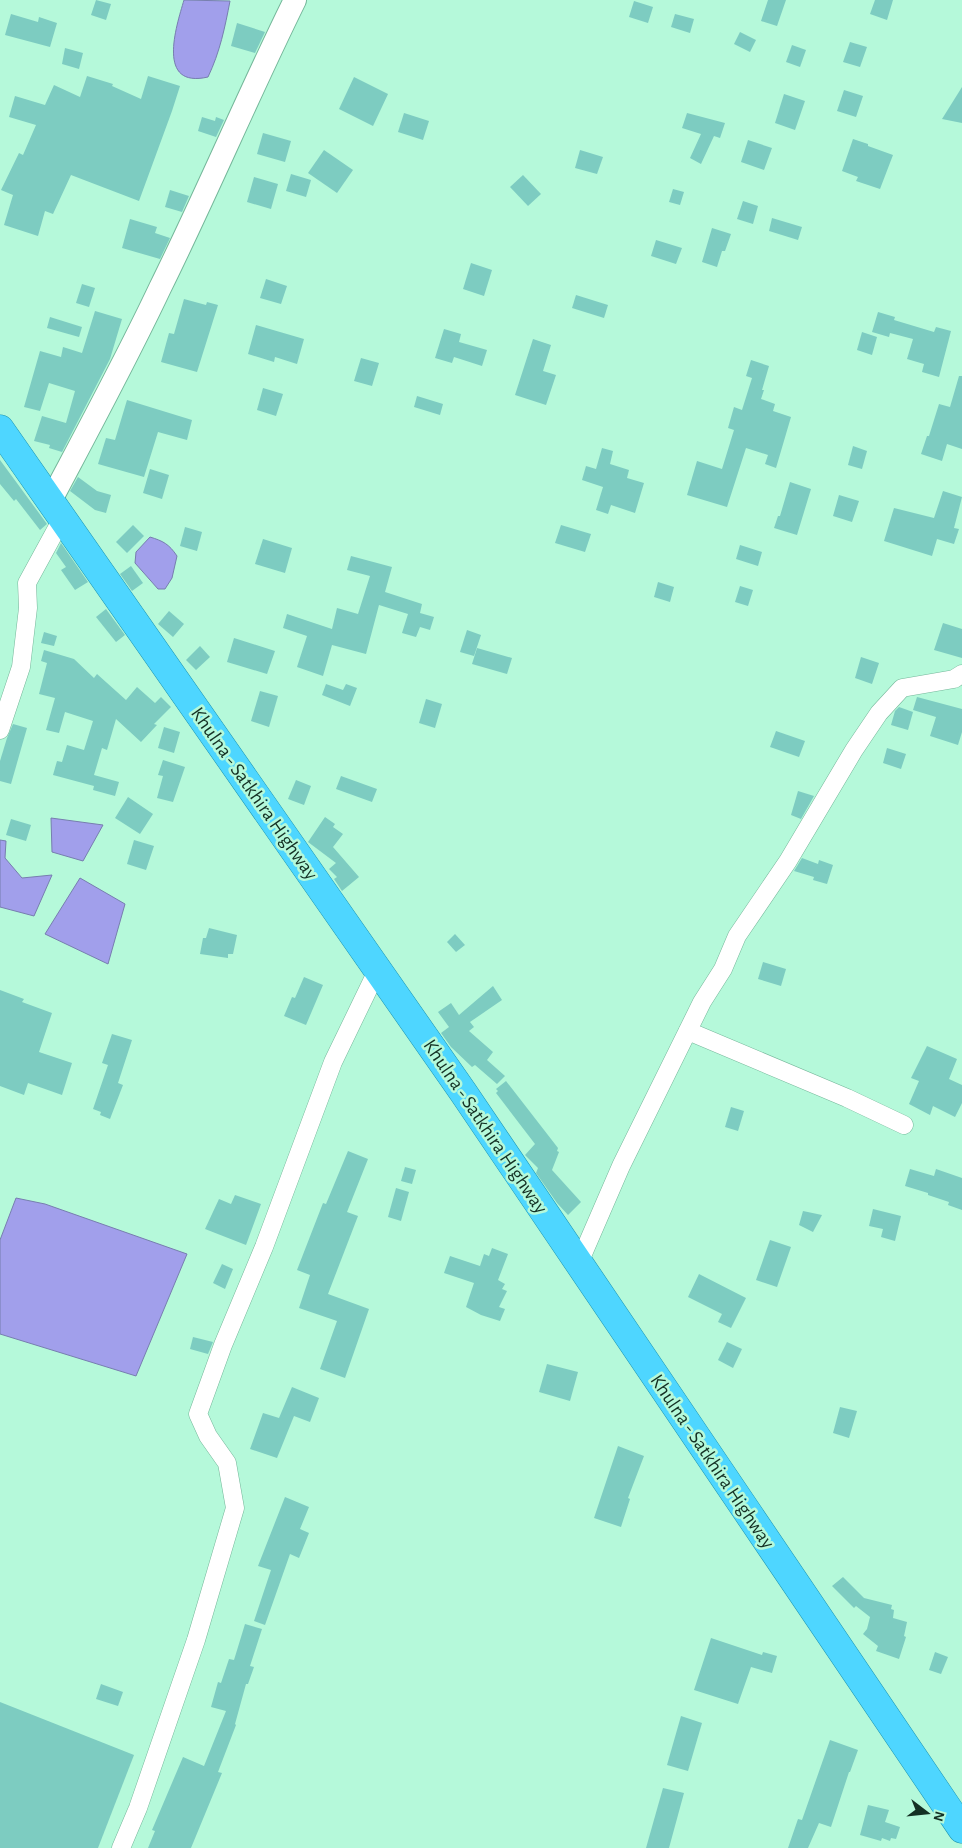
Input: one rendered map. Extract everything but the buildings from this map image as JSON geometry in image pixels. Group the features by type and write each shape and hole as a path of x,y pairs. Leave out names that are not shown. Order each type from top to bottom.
{"highway":[{"name":"Khulna - Satkhira Highway","path":"0,429 378,969 579,1262 962,1829"}],"street":[{"path":"0,730 21,667 28,608 27,583 57,509 118,376 216,170 260,70 295,0"},
{"path":"579,1262 621,1166 702,1002 723,970 737,936 788,861 854,750 879,713 902,688 954,679 962,674"},
{"path":"121,1848 138,1808 196,1640 235,1508 227,1463 208,1436 198,1414 223,1345 264,1247 333,1062 378,969"},
{"path":"688,1031 847,1098 904,1125"}],"shaded area":[{"path":"184,0 230,1 219,49 208,77 192,78 181,74 175,65 174,39"},
{"path":"150,537 165,544 177,556 172,578 165,589 158,589 135,563 136,552"},
{"path":"51,818 103,825 83,861 52,852"},
{"path":"0,840 6,841 5,858 22,878 52,875 34,916 0,907"},
{"path":"80,878 125,904 108,964 45,934"},
{"path":"16,1198 45,1204 187,1254 136,1376 0,1334 0,1240"}]}
